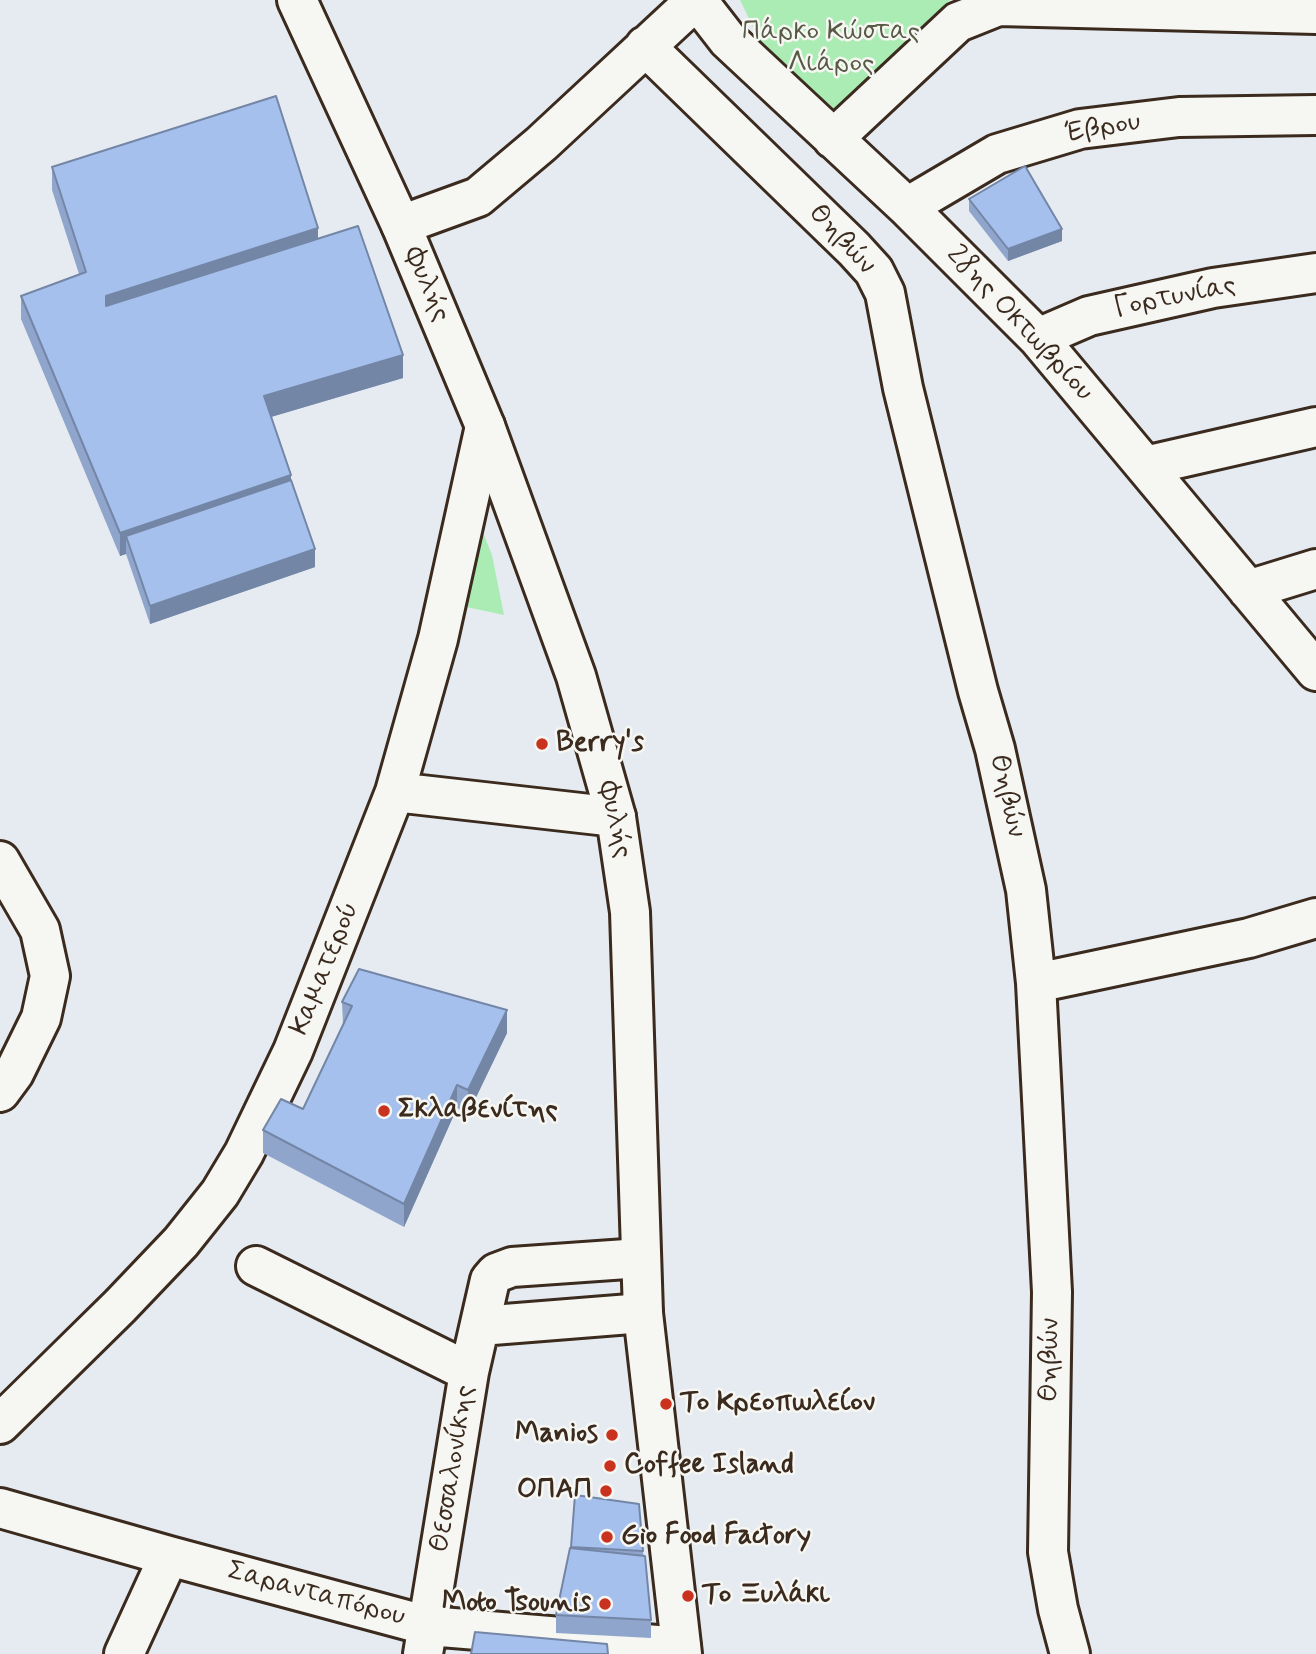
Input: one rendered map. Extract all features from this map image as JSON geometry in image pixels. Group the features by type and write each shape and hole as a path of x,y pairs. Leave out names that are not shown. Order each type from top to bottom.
{"street":[{"name":"Φυλής","path":"297,0 401,225 485,426 576,676 616,817 630,912 643,1314 681,1651"},
{"path":"401,225 478,197 541,144 697,0"},
{"name":"28ης Οκτωβρίου","path":"697,0 728,40 907,207 1038,338 1316,671"},
{"path":"833,139 958,22 998,6 1316,14"},
{"name":"Θηβών","path":"645,46 854,249 874,271 885,293 902,388 1001,774 1026,890 1036,983 1052,1292 1048,1552 1058,1609 1070,1654"},
{"name":"Έβρου","path":"907,207 997,154 1080,129 1179,117 1316,115"},
{"name":"Γορτυνίας","path":"1038,338 1089,316 1213,288 1316,273"},
{"name":"Καματερού","path":"0,1424 181,1242 220,1193 244,1153 293,1051 396,792 438,639 485,426"},
{"path":"1145,466 1316,427"},
{"path":"1248,590 1316,569"},
{"path":"396,792 616,817"},
{"path":"0,862 40,930 50,976 41,1018 14,1073 0,1092"},
{"path":"1036,983 1250,938 1316,918"},
{"name":"Θεσσαλονίκης","path":"426,1640 469,1372 490,1280 503,1269 641,1258"},
{"path":"256,1266 469,1372"},
{"path":"480,1326 643,1314"},
{"name":"Σαρανταπόρου","path":"0,1508 169,1556 426,1640 681,1651"},
{"path":"124,1654 169,1556"}],"green space":[{"name":"Πάρκο Κώστας Λιάρος","path":"740,0 950,0 833,116 770,62"},
{"path":"482,530 492,555 504,615 457,605 470,548 479,547"}],"building":[{"path":"276,96 318,228 106,296 106,306 358,226 403,355 264,396 291,475 120,533 21,296 86,272 52,167"},
{"path":"1025,166 1062,229 1008,249 969,199"},
{"path":"291,480 315,549 150,606 126,536"},
{"name":"Σκλαβενίτης","path":"359,969 507,1010 468,1090 457,1085 404,1204 263,1130 281,1099 303,1109 352,1006 342,1002"},
{"name":"Gio Food Factory","path":"575,1495 639,1504 643,1551 571,1547"},
{"name":"Moto Tsounis","path":"570,1548 645,1556 651,1620 556,1615"},
{"path":"475,1632 607,1644 608,1654 471,1654"}],"place":[{"name":"Berry's","path":"542,744"},
{"name":"Σκλαβενίτης","path":"384,1111"},
{"name":"Το Κρεοπωλείον","path":"666,1404"},
{"name":"Manios","path":"612,1435"},
{"name":"Coffee Island","path":"610,1466"},
{"name":"ΟΠΑΠ","path":"606,1491"},
{"name":"Gio Food Factory","path":"607,1537"},
{"name":"Το Ξυλάκι","path":"688,1596"},
{"name":"Moto Tsounis","path":"605,1604"}]}
